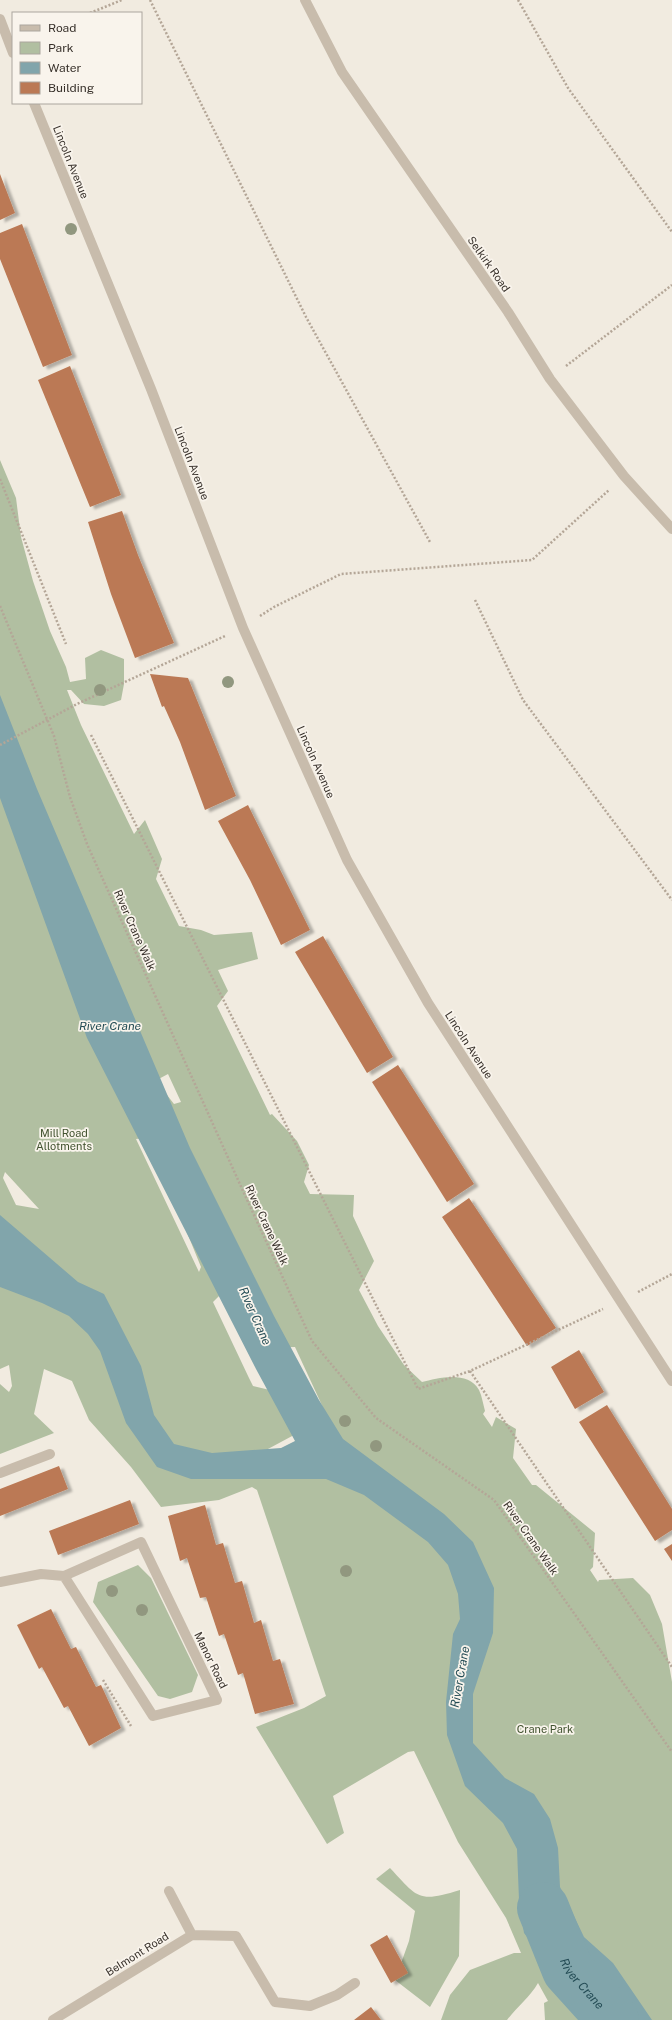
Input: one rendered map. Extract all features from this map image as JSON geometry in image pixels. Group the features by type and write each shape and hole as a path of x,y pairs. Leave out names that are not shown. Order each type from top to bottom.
{"street":[{"name":"Selkirk Road","path":"305,0 342,72 508,312 550,379 624,476 672,529"},
{"path":"0,19 12,50"},
{"name":"Lincoln Avenue","path":"34,104 151,389 243,628 351,866 428,1003 672,1382"},
{"path":"0,1473 50,1454"},
{"name":"Manor Road","path":"0,1582 41,1574 64,1576 140,1542 216,1700 153,1716 64,1576"},
{"path":"169,1892 192,1935 236,1936 275,2002 310,2006 337,1995 355,1983"},
{"name":"Belmont Road","path":"53,2020 192,1935"}],"path":[{"path":"92,12 122,0"},
{"path":"150,0 306,317 430,542"},
{"path":"518,0 568,88 672,232"},
{"path":"550,379 672,285"},
{"path":"0,745 46,719 243,628 274,607 341,574 532,560 624,476"},
{"path":"0,479 66,644"},
{"path":"475,600 523,700 672,900"},
{"name":"River Crane Walk","path":"0,606 54,736 70,797 87,844 239,1184 312,1341 376,1418 494,1500 672,1752"},
{"path":"91,734 418,1389 470,1371 621,1301 672,1274"},
{"path":"470,1371 672,1668"},
{"path":"100,1674 131,1726"}],"green space":[{"path":"0,460 16,498 21,537 33,581 50,631 66,667 70,682 86,679 85,658 101,650 124,659 124,684 121,700 104,706 84,704 71,690 67,690 81,725 134,834 145,820 162,859 156,879 179,926 201,930 214,935 252,932 258,959 218,970 228,991 217,1006 270,1115 272,1114 297,1141 309,1165 304,1182 310,1194 354,1195 353,1216 374,1261 359,1290 378,1326 404,1365 422,1382 452,1377 468,1380 479,1390 485,1411 483,1414 492,1427 496,1417 516,1429 513,1458 532,1485 536,1485 595,1533 593,1567 590,1570 598,1582 599,1580 633,1578 650,1595 662,1624 672,1682 672,2020 545,2020 544,2003 548,2001 538,1983 507,2020 441,2020 450,1995 470,1970 514,1953 521,1953 506,1918 458,1842 414,1751 408,1752 333,1796 344,1833 327,1844 256,1727 304,1708 326,1696 257,1490 252,1487 219,1500 161,1507 131,1467 89,1420 72,1381 44,1369 34,1414 54,1433 0,1454 0,1384 9,1392 12,1386 9,1365 0,1369","holes":["168,1074 181,1102 174,1104 160,1086 153,1082","145,1138 173,1198 201,1267 199,1272 136,1139","5,1172 39,1209 16,1205 3,1178","222,1293 253,1348 295,1347 357,1481 293,1470 289,1479 255,1479 253,1457 294,1435 274,1391 253,1386 213,1302"]},
{"path":"138,1565 151,1578 198,1675 192,1692 170,1699 158,1696 93,1602 98,1582"},
{"path":"390,1868 413,1892 420,1895 427,1897 435,1896 460,1890 459,1956 430,2007 395,1980 409,1941 415,1911 376,1879"}],"water":[{"name":"River Crane","path":"0,695 37,789 190,1148 274,1316 319,1400 343,1439 444,1514 473,1542 494,1588 493,1633 473,1694 473,1743 505,1778 534,1794 550,1819 558,1848 560,1887 584,1937 613,1963 652,2020 622,2020 614,2007 597,1989 544,1958 524,1933 519,1900 517,1849 503,1823 465,1786 447,1735 446,1702 453,1634 460,1619 458,1594 448,1565 428,1542 364,1495 326,1479 191,1479 157,1467 126,1423 100,1351 88,1334 69,1316 42,1303 0,1287 0,1215 78,1282 104,1294 141,1366 154,1415 174,1444 212,1453 281,1448 295,1441 256,1369 87,1038 0,798"}],"building":[{"path":"0,174 15,213 0,220"},
{"path":"22,224 72,355 43,367 0,259 0,233"},
{"path":"70,366 121,495 90,507 38,380"},
{"path":"122,511 138,555 174,643 135,658 111,594 88,522"},
{"path":"150,674 188,678 236,796 205,810 180,742 164,706 162,707"},
{"path":"248,805 310,930 281,945 250,880 218,821"},
{"path":"323,936 393,1057 367,1073 295,952"},
{"path":"398,1065 474,1184 447,1202 372,1082"},
{"path":"469,1198 556,1328 527,1346 442,1217"},
{"path":"579,1350 604,1392 575,1409 551,1367"},
{"path":"607,1405 672,1509 672,1530 655,1541 579,1422"},
{"path":"59,1466 68,1489 0,1516 0,1489"},
{"path":"130,1500 139,1524 58,1555 49,1531"},
{"path":"205,1505 216,1545 223,1543 235,1583 242,1581 254,1623 261,1620 273,1661 280,1659 294,1704 255,1714 243,1673 238,1675 224,1634 219,1636 206,1597 200,1598 187,1558 180,1561 168,1516"},
{"path":"672,1544 672,1561 664,1549"},
{"path":"51,1609 71,1649 76,1647 96,1687 101,1685 121,1728 89,1746 68,1706 64,1708 42,1667 39,1669 17,1625"},
{"path":"387,1935 408,1973 391,1983 370,1945"},
{"path":"371,2007 381,2020 354,2020"}],"waterway":[{"name":"River Crane","path":"543,1908 568,1970 613,2020"}],"park label":[{"name":"Mill Road Allotments","path":"64,1139"},
{"name":"Crane Park","path":"545,1729"}]}
